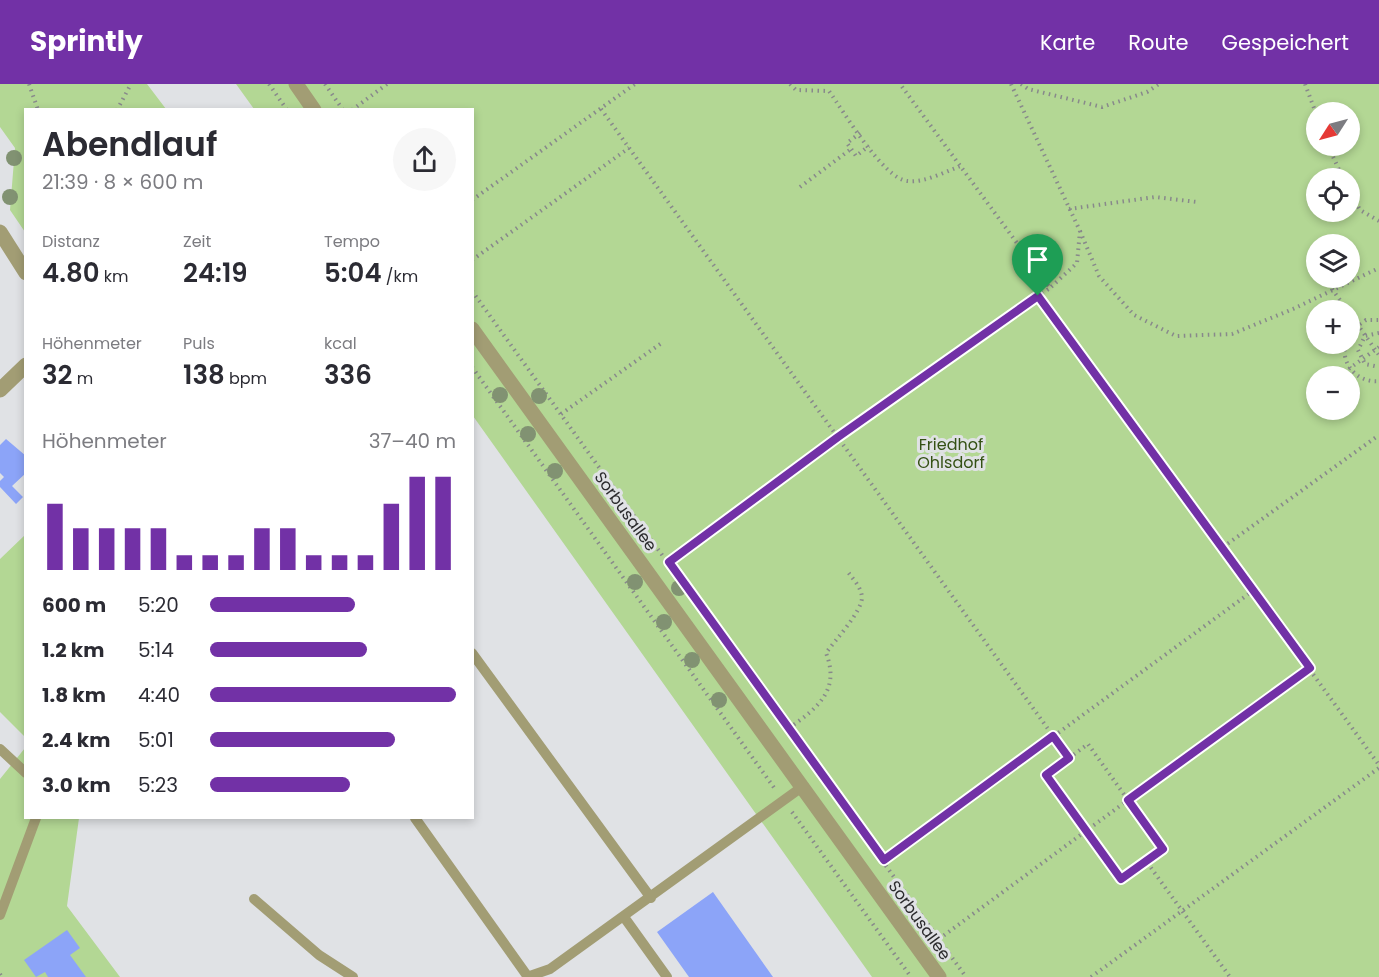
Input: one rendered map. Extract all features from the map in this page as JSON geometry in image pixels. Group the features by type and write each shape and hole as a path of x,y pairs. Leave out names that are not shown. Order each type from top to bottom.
{"street":[{"path":"296,84 313,108"},
{"path":"0,231 24,270"},
{"name":"Sorbusallee","path":"474,332 939,977"},
{"path":"0,390 24,367"}],"lane":[{"path":"474,655 651,898"},
{"path":"0,749 24,771"},
{"path":"416,819 528,977 553,973 624,917 802,787"},
{"path":"0,915 36,819"},
{"path":"254,898 319,955 353,977"},
{"path":"624,917 667,977"}],"path":[{"path":"29,84 37,108"},
{"path":"118,108 131,84"},
{"path":"269,84 287,108"},
{"path":"325,84 342,108"},
{"path":"354,108 380,86 387,84"},
{"path":"474,199 635,84"},
{"path":"790,84 804,91 829,91 889,173 906,181 926,180 961,166"},
{"path":"900,84 1050,288"},
{"path":"1011,84 1099,276 1134,315 1176,336 1232,334 1293,309 1379,268"},
{"path":"1022,84 1028,89 1102,107 1147,92 1159,84"},
{"path":"1305,84 1312,102"},
{"path":"601,109 1069,758"},
{"path":"860,133 847,143 851,149 856,156 869,146"},
{"path":"474,259 629,148"},
{"path":"800,187 851,149"},
{"path":"1069,209 1155,197 1197,202"},
{"path":"1360,210 1379,221"},
{"path":"650,575 838,437 1050,288 1077,263 1080,231"},
{"path":"1332,290 1340,300"},
{"path":"474,294 789,728 966,977"},
{"path":"1038,296 1223,547 1379,767 1091,977"},
{"path":"1360,323 1366,320 1379,320"},
{"path":"1360,328 1377,349 1379,355"},
{"path":"1379,333 1365,336 1359,345 1361,360 1370,367 1379,367"},
{"path":"561,414 663,342"},
{"path":"1353,366 1377,349"},
{"path":"474,370 911,977"},
{"path":"1360,376 1365,380 1379,381"},
{"path":"1223,547 1379,435"},
{"path":"789,728 819,706 828,686 830,662 826,653 857,612 862,598 859,588 848,572"},
{"path":"884,860 1254,590"},
{"path":"939,939 1310,668"},
{"path":"1088,744 1128,800 1163,849 1121,879 1046,775 1088,744"},
{"path":"1146,861 1230,977"}],"green space":[{"path":"0,84 147,84 165,108 24,108 24,231 10,210 15,148 0,127"},
{"name":"Friedhof Ohlsdorf","path":"236,84 1379,84 1379,977 872,977 474,417 474,108 253,108"},
{"path":"24,536 24,736 0,712 0,559"},
{"path":"24,749 24,819 79,819 67,906 120,977 0,977 0,779"}],"building":[{"path":"6,439 24,454 24,475 12,486 23,497 16,504 0,487 0,481 4,477 0,473 0,445"},
{"path":"713,892 773,977 689,977 657,932"},
{"path":"67,930 80,948 70,955 86,977 48,977 45,972 36,977 24,960"}],"route":[{"path":"1038,296 1310,668 1128,800 1163,849 1121,879 1046,775 1069,758 1053,736 884,860 669,562 838,437 1038,296"}]}
